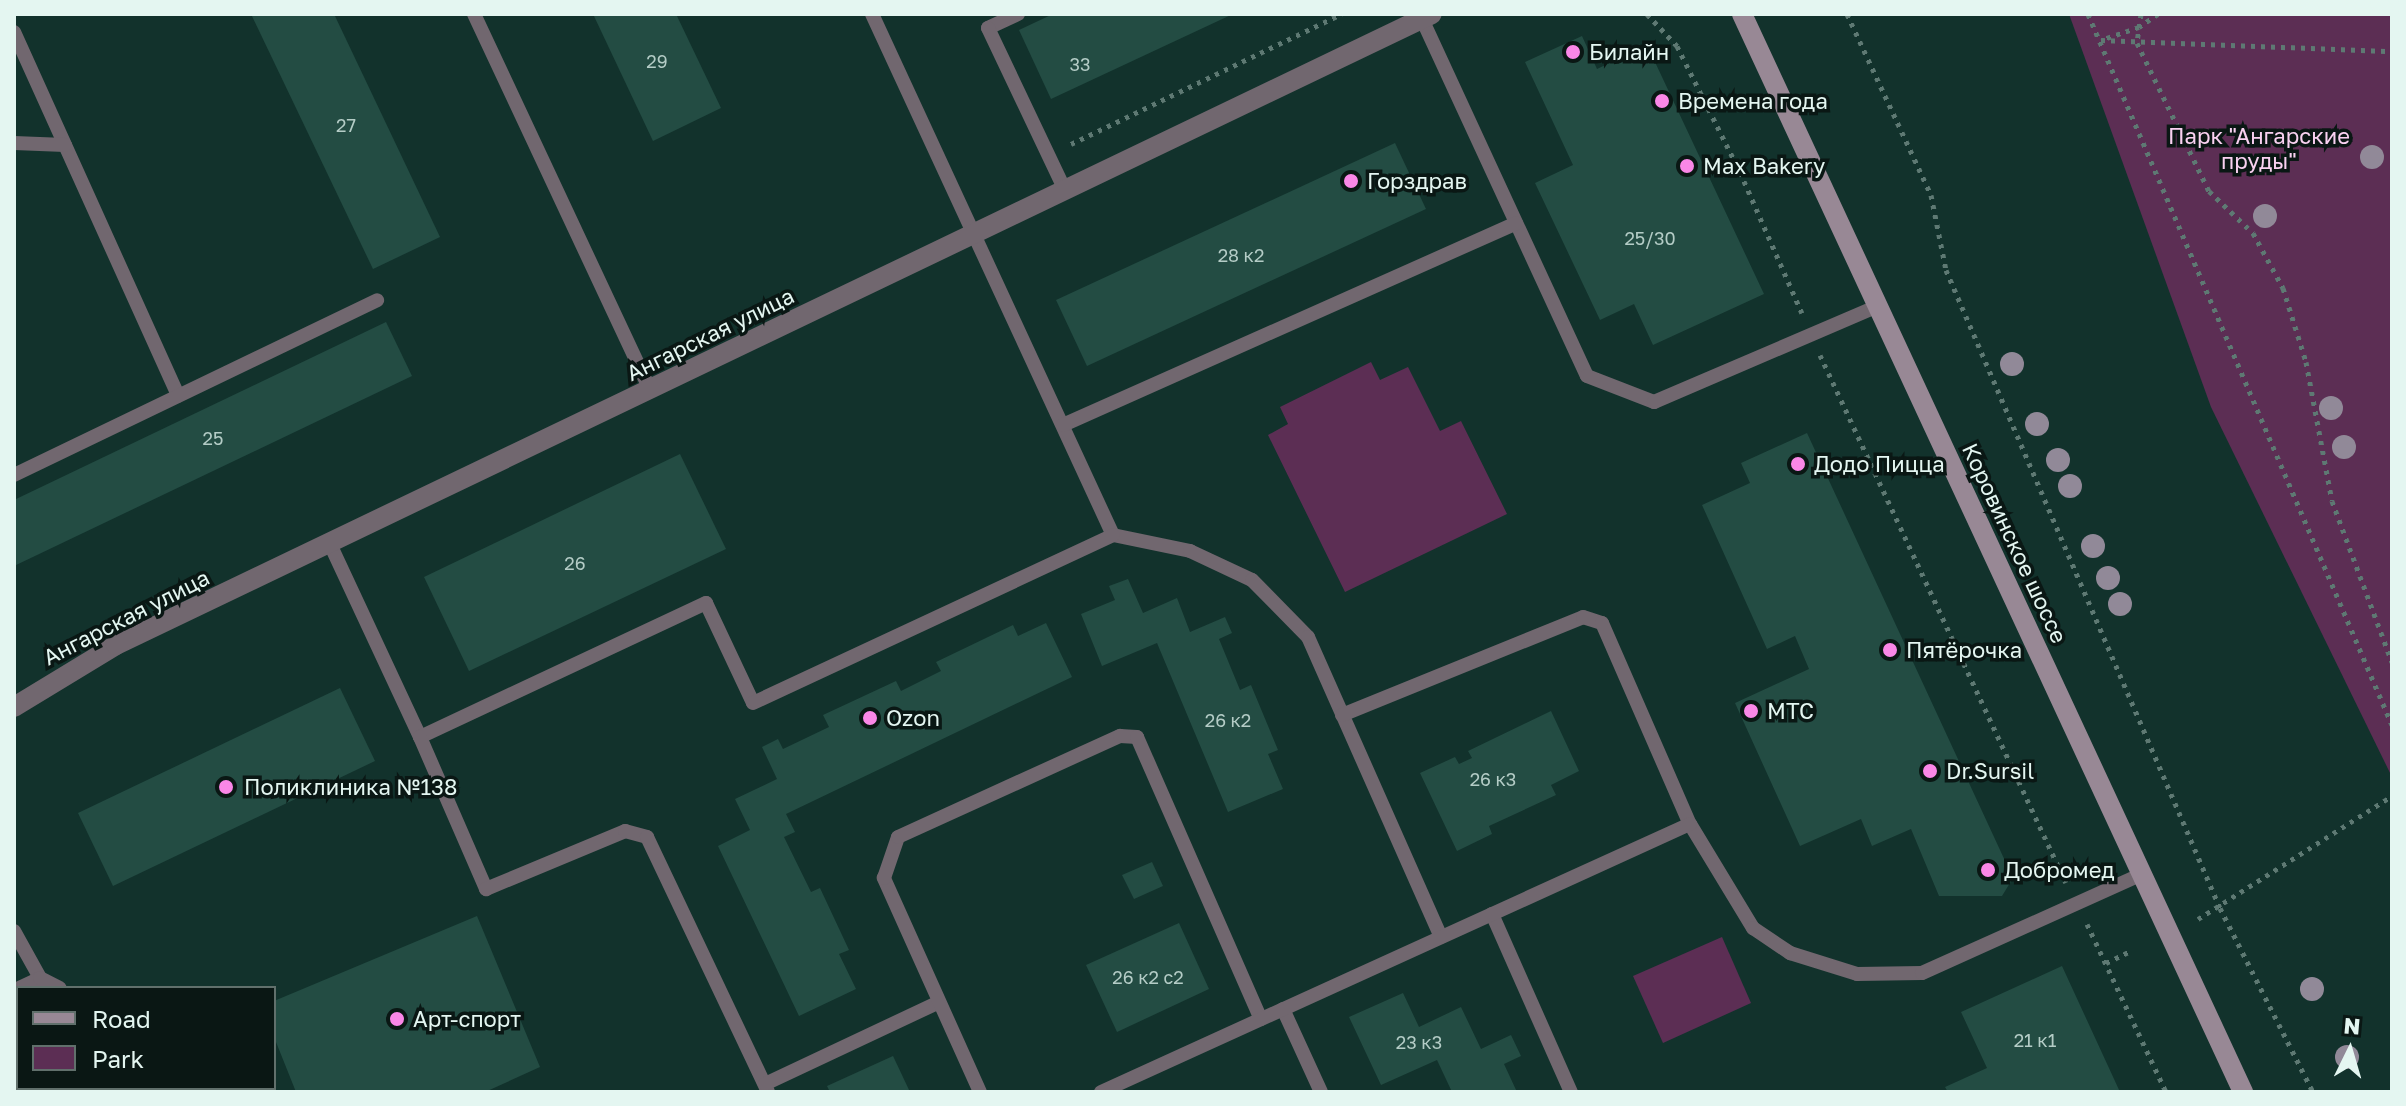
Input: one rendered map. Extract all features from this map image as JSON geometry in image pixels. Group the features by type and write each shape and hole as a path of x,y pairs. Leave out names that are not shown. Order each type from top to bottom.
{"main road":[{"name":"Коровинское шоссе","path":"1742,14 2243,1092"}],"street":[{"name":"Ангарская улица","path":"14,707 116,645 1427,16"}],"lane":[{"path":"474,14 650,390"},
{"path":"872,14 1113,535"},
{"path":"1018,14 988,28 1065,190"},
{"path":"1427,16 1516,223 1587,376 1654,402 1878,306"},
{"path":"14,32 178,396"},
{"path":"14,143 65,145"},
{"path":"1063,425 1516,223"},
{"path":"14,475 377,300"},
{"path":"420,737 706,603 753,703 1113,535 1190,551 1252,580 1308,637 1441,937"},
{"path":"330,544 420,737 486,889 625,831 647,837 766,1088 937,1003"},
{"path":"1342,715 1583,617 1602,623 1690,824 1753,928 1790,953 1857,974 1922,973 2142,874"},
{"path":"980,1092 937,1003 884,878 898,837 1120,736 1137,737 1261,1019"},
{"path":"1101,1092 1690,824"},
{"path":"1492,914 1571,1092"},
{"path":"14,931 40,978 56,986"},
{"path":"23,986 40,978"},
{"path":"1283,1009 1321,1092"}],"path":[{"path":"1048,155 1341,14"},
{"path":"1647,14 1684,60 1740,172 1811,335 2044,843 2078,903 2166,1092"},
{"path":"1847,14 1931,195 1946,270 2220,908 2313,1092"},
{"path":"2088,14 2392,725"},
{"path":"2141,14 2137,43 2209,191 2253,233 2283,288 2306,362 2332,501 2392,662"},
{"path":"2101,40 2139,27 2158,14"},
{"path":"2101,40 2392,51"},
{"path":"2198,919 2220,908 2392,796"},
{"path":"2106,963 2129,952"}],"green space":[{"name":"Парк \"Ангарские пруды\"","path":"2069,14 2392,14 2392,777 2211,407"},
{"path":"1371,362 1380,380 1408,367 1440,431 1461,421 1507,514 1345,592 1268,435 1288,424 1280,407"},
{"path":"1722,937 1751,1003 1663,1043 1633,976"}],"building":[{"path":"251,14 334,14 440,237 373,269"},
{"path":"593,14 676,14 721,108 653,141"},
{"path":"1053,14 1233,14 1051,99 1019,30"},
{"path":"1582,36 1597,69 1647,45 1764,294 1653,345 1634,304 1600,320 1535,183 1573,165 1525,62"},
{"path":"1395,143 1426,209 1087,366 1056,300"},
{"path":"386,322 412,376 14,566 14,500"},
{"path":"1807,433 2013,878 2002,896 1939,896 1911,829 1872,846 1861,819 1800,846 1735,703 1809,669 1795,636 1767,649 1702,505 1750,483 1741,463"},
{"path":"680,454 726,549 469,671 424,577"},
{"path":"1128,579 1143,613 1177,598 1190,632 1225,617 1232,633 1219,639 1240,690 1251,685 1278,750 1268,754 1283,789 1228,812 1157,643 1102,666 1081,614 1115,600 1109,586"},
{"path":"1046,623 1072,677 786,814 795,832 784,837 811,892 820,888 849,950 839,954 856,989 799,1016 718,846 750,830 735,799 777,779 762,747 778,739 783,749 829,727 823,715 896,681 901,691 941,671 936,662 1013,625 1018,636"},
{"name":"Поликлиника №138","path":"340,688 375,761 113,886 78,813"},
{"path":"1551,711 1579,771 1551,785 1556,795 1489,826 1492,834 1457,851 1420,773 1455,757 1459,764 1472,758 1468,751"},
{"path":"1152,862 1163,886 1134,899 1122,875"},
{"name":"Арт-спорт","path":"477,916 540,1067 485,1092 296,1092 276,1042 276,1000"},
{"path":"1179,923 1209,989 1117,1032 1086,965"},
{"path":"2062,966 2120,1092 1948,1092 1945,1087 1987,1068 1961,1012"},
{"path":"1403,993 1419,1027 1461,1007 1481,1049 1511,1035 1521,1056 1504,1064 1517,1092 1452,1092 1437,1060 1381,1085 1349,1017"},
{"path":"893,1056 910,1092 830,1092 827,1086"},
{"path":"16,1059 16,1090 116,1092 14,1092"}],"place":[{"name":"Билайн","path":"1573,52"},
{"name":"Времена года","path":"1662,101"},
{"name":"Max Bakery","path":"1687,166"},
{"name":"Горздрав","path":"1351,181"},
{"name":"Додо Пицца","path":"1798,464"},
{"name":"Пятёрочка","path":"1890,650"},
{"name":"МТС","path":"1751,711"},
{"name":"Ozon","path":"870,718"},
{"name":"Dr.Sursil","path":"1930,771"},
{"name":"Поликлиника №138","path":"226,787"},
{"name":"Добромед","path":"1988,870"},
{"name":"Арт-спорт","path":"397,1019"}]}
